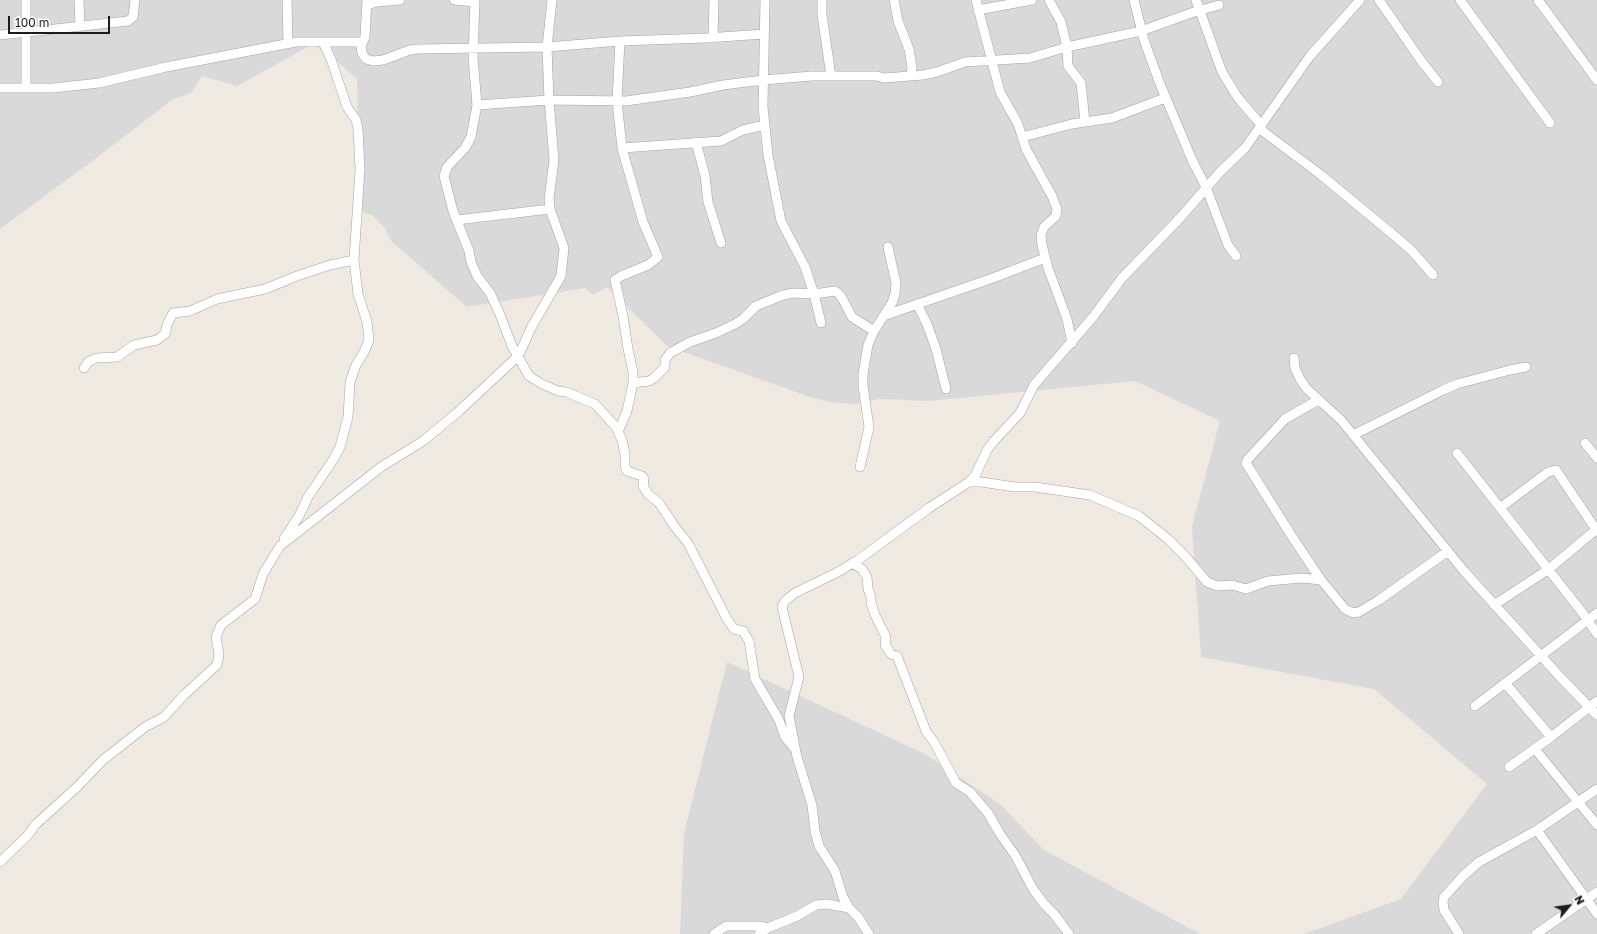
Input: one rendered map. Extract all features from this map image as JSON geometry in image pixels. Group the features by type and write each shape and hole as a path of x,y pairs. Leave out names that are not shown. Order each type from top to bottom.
{"street":[{"path":"26,0 26,88"},
{"path":"79,0 80,26"},
{"path":"0,35 128,21 133,17 135,0"},
{"path":"287,0 288,43"},
{"path":"400,0 367,3 365,37 361,46 362,53 366,59 373,61 383,60 410,50 418,49 547,47 620,40 713,38 764,34"},
{"path":"454,0 475,1 473,58 476,105 471,137 465,148 447,167 444,176 457,220 477,276 490,293 517,357 529,376 542,384 595,404 616,427 622,440 625,454 625,466 628,471 644,478 643,486 648,494 659,503 688,543 727,619 734,629 743,631 749,641 755,679 779,720 785,737 796,751"},
{"path":"280,546 369,476 423,441 458,412 517,357 531,328 561,276 564,248 550,210 549,198 554,160 549,100 547,47 552,0"},
{"path":"713,38 714,0"},
{"path":"765,0 763,107 768,155 781,221 805,267 814,294 821,323"},
{"path":"822,0 822,15 831,76"},
{"path":"894,0 898,21 910,49 912,68 910,76"},
{"path":"976,0 1000,92 1018,124 1026,149 1052,196 1057,209 1056,216 1044,227 1041,235 1045,258 1067,319 1072,343"},
{"path":"978,10 1032,0"},
{"path":"1049,0 1061,22 1067,47 1068,66 1080,83 1085,122"},
{"path":"1134,0 1141,31 1165,98 1206,188 1228,245 1236,256"},
{"path":"1196,0 1222,72 1238,98 1261,127 1390,232 1410,250 1433,275"},
{"path":"869,934 858,917 849,908 843,897 835,871 819,846 815,831 812,805 796,751 789,716 799,677 782,607 785,601 795,593 852,563 929,508 969,482 975,476 987,450 1020,413 1034,385 1072,343 1110,297 1122,278 1180,218 1220,172 1245,148 1310,56 1360,0"},
{"path":"1379,0 1422,62 1438,82"},
{"path":"1460,0 1550,123"},
{"path":"1538,0 1597,80"},
{"path":"476,105 549,100 617,101 662,96 723,84 763,80 831,76 884,78 910,76 937,72 966,62 1030,58 1067,47 1141,31 1200,10 1219,5"},
{"path":"618,432 627,411 633,383 633,372 628,349 624,316 615,280 648,265 658,257 643,222 622,148 617,101 620,40"},
{"path":"0,88 53,88 99,83 166,67 288,43 308,41 363,42"},
{"path":"0,862 24,839 35,825 77,787 103,760 145,727 164,717 184,695 217,665 219,654 216,637 221,625 255,599 263,574 300,516 308,497 340,447 348,417 350,382 356,365 369,340 368,322 358,294 354,260 360,169 358,129 356,120 347,107 331,59 323,42"},
{"path":"1022,137 1072,124 1112,118 1165,98"},
{"path":"622,148 721,141 743,130 765,125"},
{"path":"696,142 705,176 708,202 721,243"},
{"path":"457,220 550,210"},
{"path":"860,467 869,427 864,402 863,374 868,345 874,331 886,315 896,294 896,282 888,247"},
{"path":"886,315 993,278 1045,258"},
{"path":"84,368 88,362 96,358 117,357 134,345 157,340 165,334 167,325 173,313 190,310 217,299 265,289 330,265 354,260"},
{"path":"633,383 649,381 654,378 665,367 665,360 670,353 690,342 716,333 735,324 743,319 756,306 784,295 794,293 814,294 835,291 838,293 852,317 874,331"},
{"path":"916,304 927,324 946,389"},
{"path":"1294,358 1295,368 1300,379 1318,400 1341,420 1494,605 1597,715"},
{"path":"1353,435 1457,384 1526,367"},
{"path":"1318,400 1285,419 1246,463 1321,580 1345,609 1353,613 1359,612 1379,600 1448,551"},
{"path":"1585,442 1597,458"},
{"path":"1457,453 1549,569 1597,634"},
{"path":"1494,605 1549,569 1597,530 1556,470 1548,472 1500,508"},
{"path":"969,482 981,482 1015,487 1035,487 1090,495 1139,516 1168,539 1208,582 1217,586 1232,585 1246,588 1268,581 1302,578 1321,580"},
{"path":"852,563 862,569 867,577 871,603 886,637 885,645 891,654 897,656 926,731 934,742 956,783 970,792 988,812 1000,834 1015,855 1033,889 1069,934"},
{"path":"1475,706 1597,613"},
{"path":"1505,683 1551,737"},
{"path":"1509,767 1551,737 1597,701"},
{"path":"1535,748 1597,825"},
{"path":"1459,934 1444,910 1444,897 1479,862 1537,830 1597,789"},
{"path":"1537,830 1597,914"},
{"path":"1536,934 1597,892"},
{"path":"759,934 768,928 797,916 816,905 827,904 849,908"},
{"path":"714,934 726,926 759,926 768,928"}],"shaded area":[{"path":"0,0 1597,0 1597,934 1304,934 1401,899 1487,784 1374,689 1201,657 1192,526 1220,421 1135,381 928,401 879,399 856,404 829,402 807,396 667,346 607,287 593,295 585,288 467,307 391,241 385,228 372,215 360,211 357,79 331,56 326,49 320,49 313,44 237,86 202,76 191,93 172,100 0,229"},
{"path":"727,662 925,754 1001,805 1044,850 1200,934 680,934 684,833"}]}
